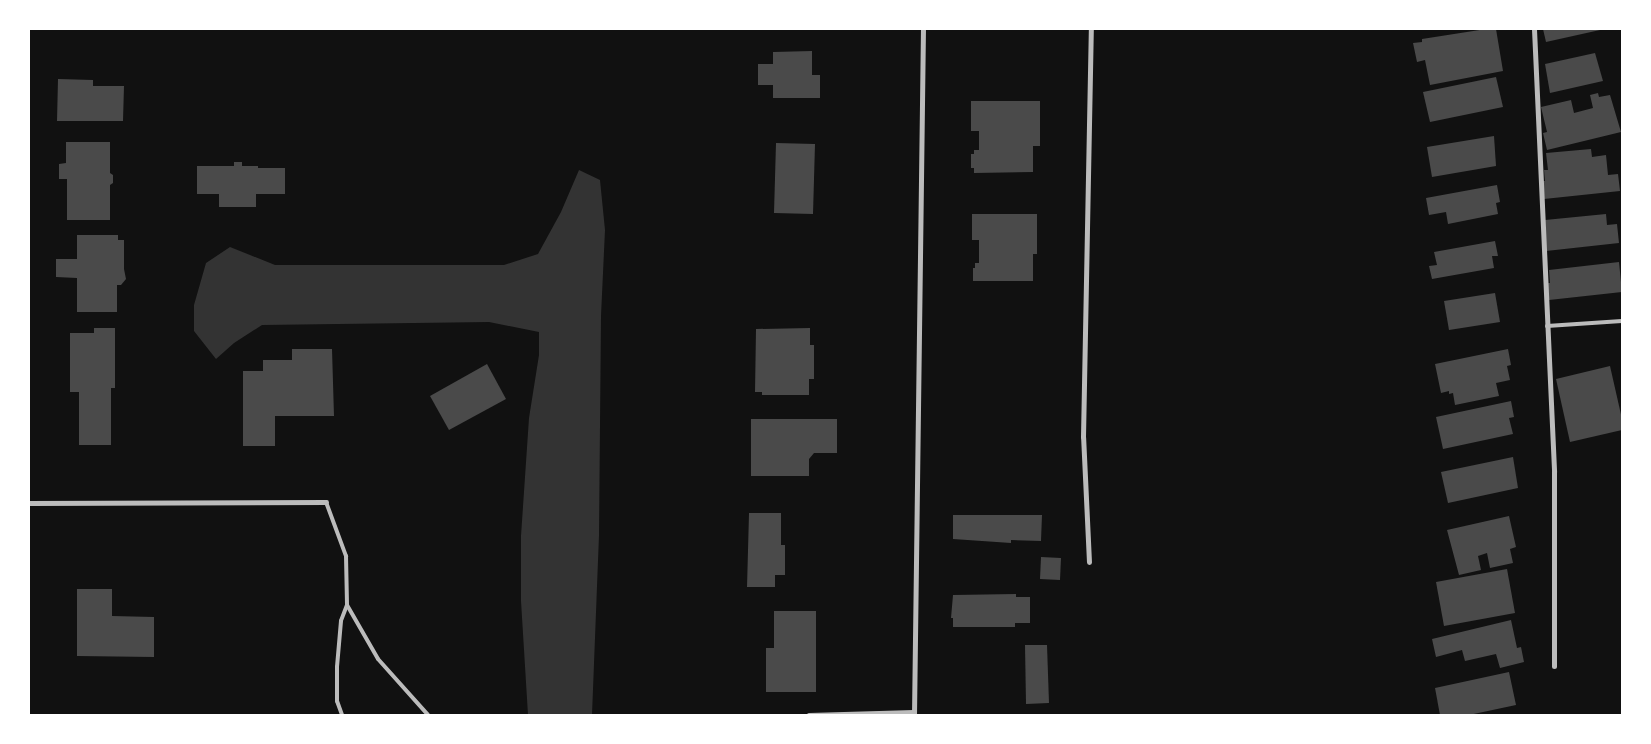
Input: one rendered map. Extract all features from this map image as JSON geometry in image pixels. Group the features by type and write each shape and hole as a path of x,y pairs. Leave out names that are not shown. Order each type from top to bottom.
{"street":[{"path":"914,713 922,29"},
{"path":"1089,562 1083,437 1091,29"},
{"path":"1534,29 1554,472 1554,666"},
{"path":"29,503 326,502"}],"lane":[{"path":"1547,326 1622,321"},
{"path":"326,502 346,556 347,605 341,621 337,701 342,715"},
{"path":"347,605 378,659 428,715"},
{"path":"809,715 914,713"}],"shaded area":[{"path":"579,170 600,180 605,230 601,316 599,535 592,715 528,715 521,601 521,536 529,418 539,355 539,332 489,322 262,325 234,343 216,359 194,331 194,305 206,263 230,247 275,265 504,265 538,254 561,212"}],"building":[{"path":"1496,29 1503,71 1430,85 1425,60 1417,62 1413,43 1422,42 1422,39"},
{"path":"1543,29 1600,29 1600,30 1546,42"},
{"path":"812,51 812,75 820,75 820,98 773,98 773,85 758,85 758,64 773,64 773,52"},
{"path":"1595,53 1603,81 1550,93 1545,64"},
{"path":"1496,77 1503,107 1430,122 1423,92"},
{"path":"58,79 93,80 93,86 124,86 123,121 57,121"},
{"path":"1598,93 1599,97 1610,95 1621,132 1547,150 1543,133 1547,132 1541,107 1571,100 1574,113 1593,108 1590,95"},
{"path":"971,101 1040,101 1040,146 1033,146 1033,172 974,173 974,168 971,168 971,154 974,154 974,150 979,150 979,131 971,131"},
{"path":"1494,136 1496,166 1432,177 1427,147"},
{"path":"66,142 110,142 110,173 113,175 113,183 110,185 110,220 67,220 67,179 59,179 59,164 66,163"},
{"path":"776,143 815,144 813,214 774,213"},
{"path":"1591,149 1592,157 1606,155 1608,175 1618,174 1620,191 1544,199 1542,181 1545,181 1544,170 1548,170 1546,153"},
{"path":"234,162 242,162 242,166 258,166 258,168 285,168 285,194 256,194 256,207 219,207 219,194 197,194 197,166 234,166"},
{"path":"1497,185 1500,202 1496,203 1498,214 1448,224 1446,212 1429,215 1426,198"},
{"path":"972,214 1037,214 1037,254 1033,254 1033,281 973,281 973,268 975,268 975,263 979,263 979,240 972,240"},
{"path":"1606,214 1607,225 1617,224 1619,243 1546,251 1545,220"},
{"path":"77,235 118,235 118,240 124,240 126,279 121,285 117,285 117,312 77,312 77,278 56,277 56,259 77,259"},
{"path":"1495,241 1498,256 1492,256 1494,268 1432,279 1429,266 1437,265 1434,252"},
{"path":"1619,262 1622,292 1549,300 1547,283 1550,283 1549,270"},
{"path":"1495,293 1500,322 1449,330 1444,301"},
{"path":"94,328 115,328 115,388 111,388 111,445 79,445 79,392 70,392 70,333 94,333"},
{"path":"810,328 810,345 814,345 814,379 809,379 809,395 762,395 762,392 755,392 756,329"},
{"path":"292,349 332,349 334,416 275,416 275,446 243,446 243,371 263,371 263,360 292,360"},
{"path":"1508,349 1511,365 1507,366 1510,380 1496,383 1499,396 1455,405 1453,393 1449,394 1449,391 1441,393 1435,364"},
{"path":"487,364 506,399 449,430 430,396"},
{"path":"1610,366 1622,419 1622,430 1570,442 1556,379"},
{"path":"1511,401 1514,417 1509,418 1513,434 1443,449 1436,417"},
{"path":"751,419 837,419 837,453 814,453 809,459 809,476 751,476"},
{"path":"1513,457 1518,488 1448,503 1441,472"},
{"path":"749,513 781,513 781,545 785,545 785,575 775,575 775,587 747,587"},
{"path":"953,515 1042,515 1041,541 1011,540 1011,543 953,539"},
{"path":"1509,516 1516,547 1510,549 1513,563 1490,568 1487,553 1478,556 1481,570 1459,575 1447,530"},
{"path":"1041,557 1061,558 1060,580 1040,579"},
{"path":"1507,569 1515,613 1444,626 1436,582"},
{"path":"77,589 112,589 112,616 154,617 154,657 77,656"},
{"path":"1016,594 1016,597 1030,597 1030,623 1015,623 1015,627 953,627 953,618 951,618 953,595"},
{"path":"774,611 816,611 816,692 766,692 766,648 774,648"},
{"path":"1511,620 1517,648 1521,647 1524,662 1500,668 1496,654 1465,661 1462,650 1436,657 1432,639"},
{"path":"1025,645 1047,645 1049,703 1026,704"},
{"path":"1509,672 1516,705 1469,715 1440,715 1435,688"}]}
